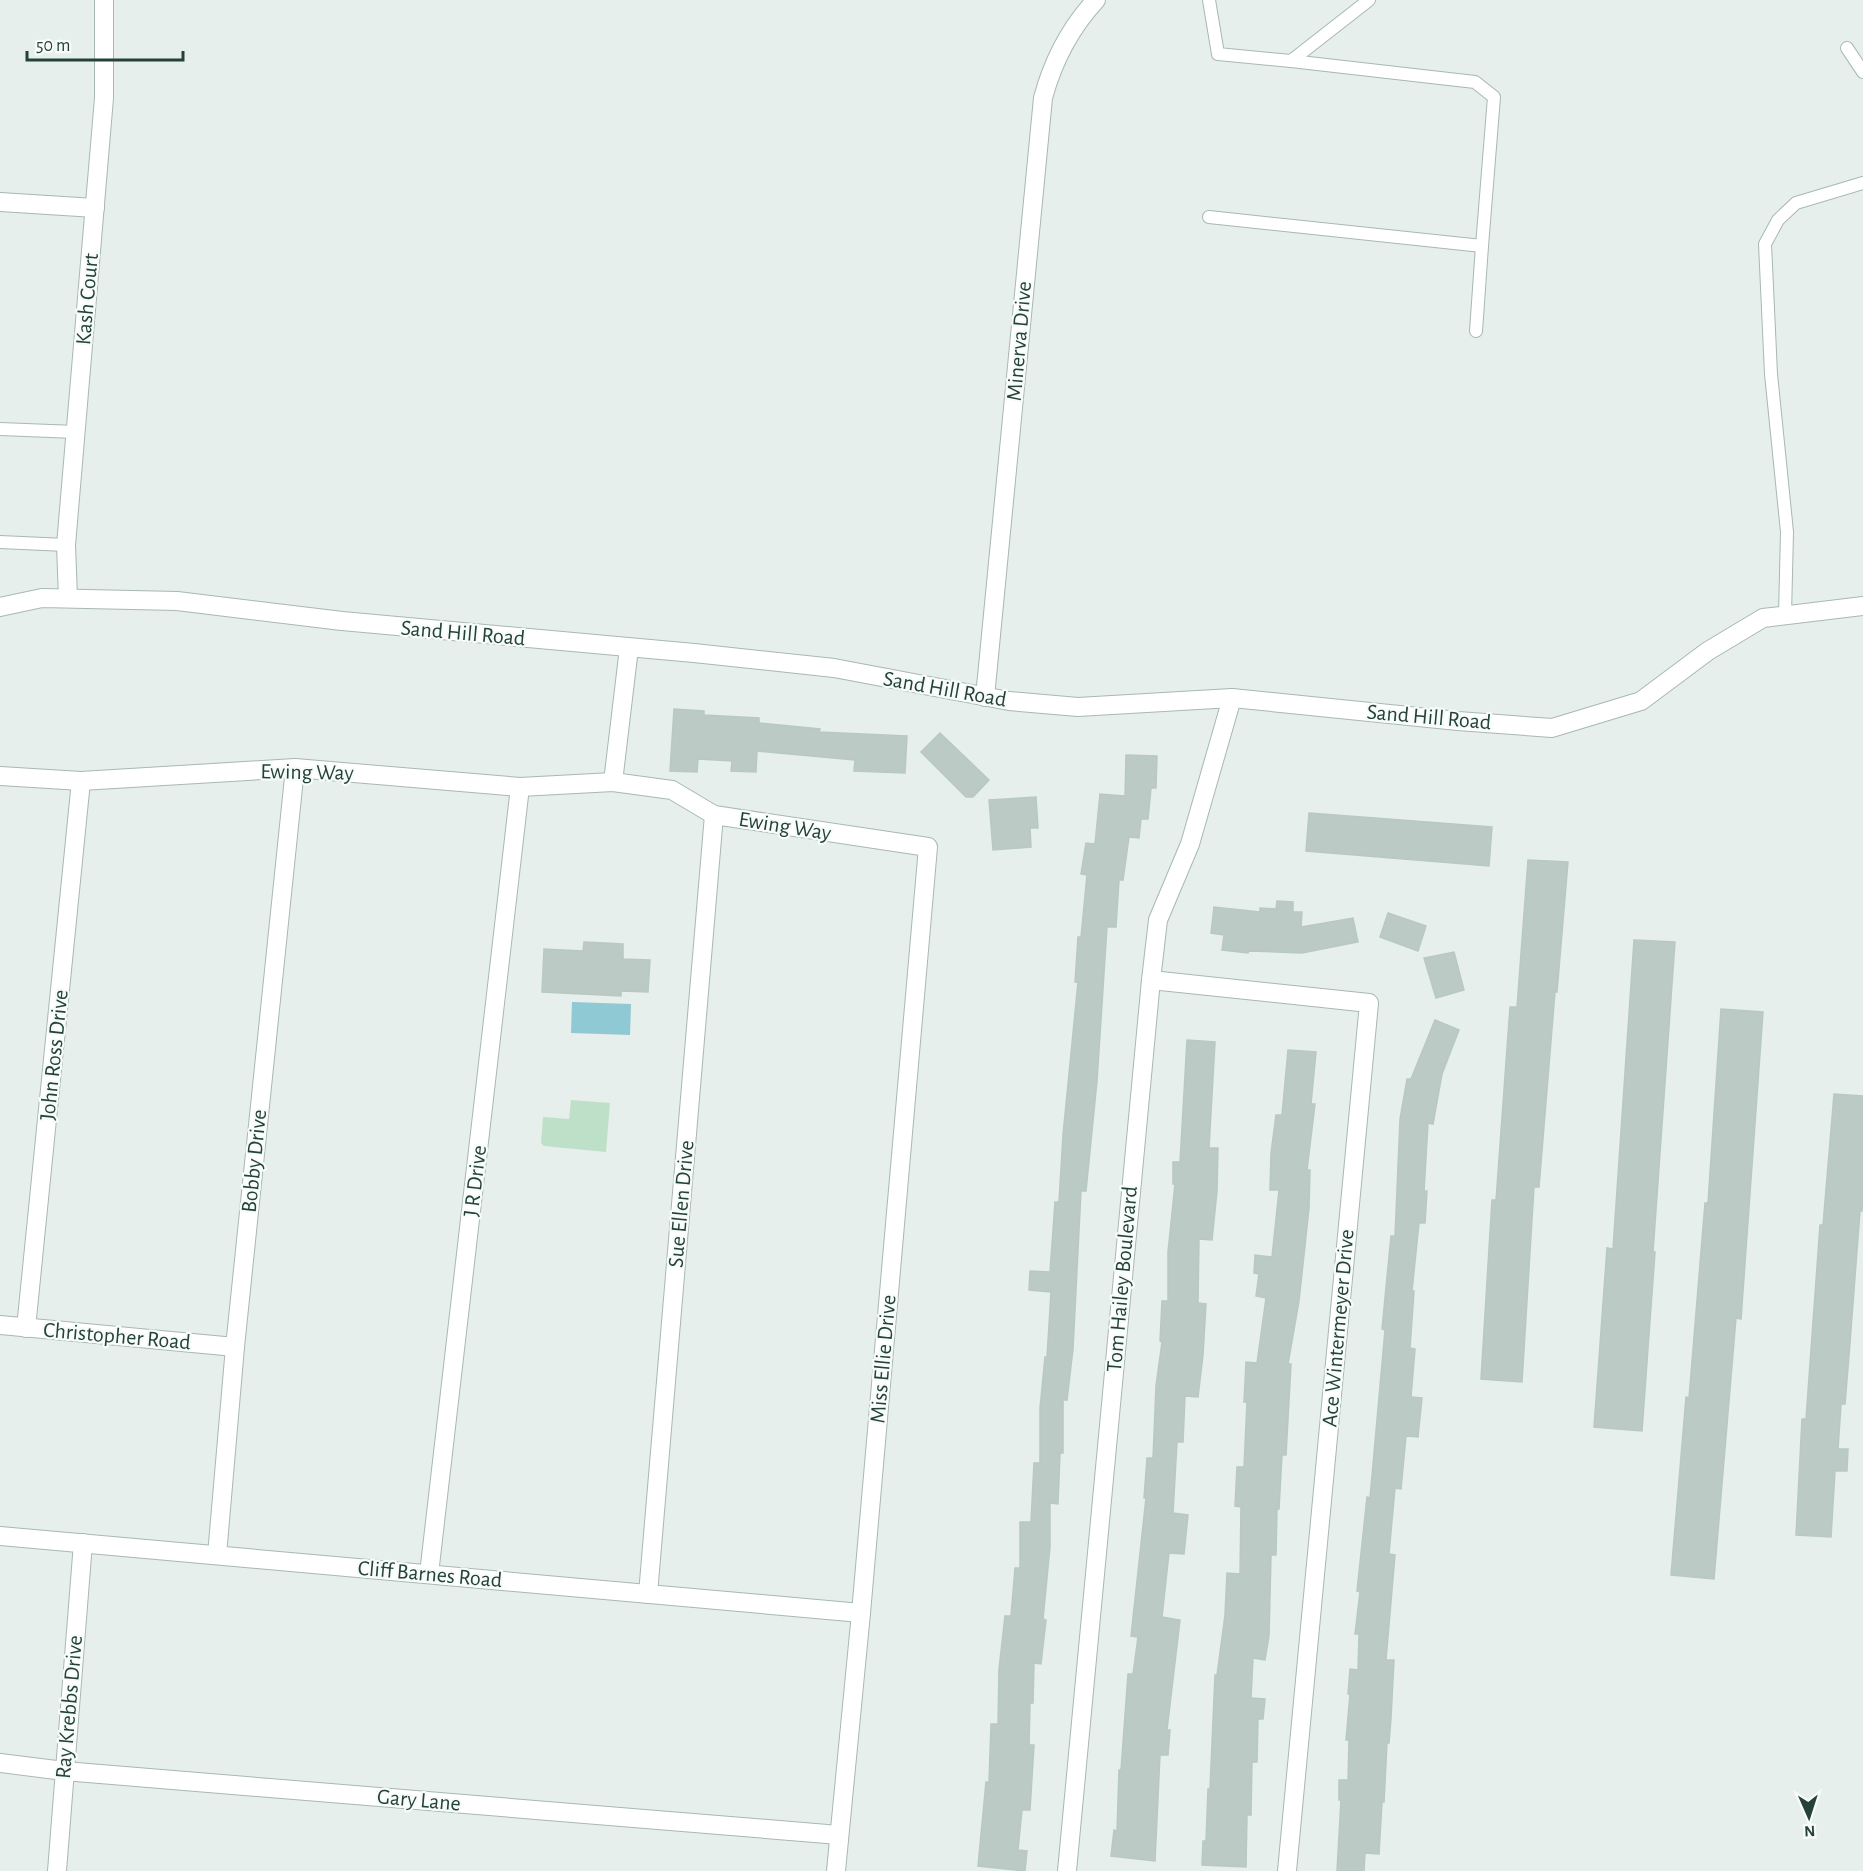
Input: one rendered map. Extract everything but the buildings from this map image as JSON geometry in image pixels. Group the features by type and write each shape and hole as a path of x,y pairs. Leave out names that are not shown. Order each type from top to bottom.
{"street":[{"name":"Kash Court","path":"68,598 66,545 104,98 104,0"},
{"name":"Minerva Drive","path":"985,697 1043,98 1049,75 1059,54 1082,15 1096,0"},
{"path":"0,202 95,208"},
{"name":"Sand Hill Road","path":"0,607 42,597 177,601 342,621 834,668 1009,701 1078,707 1232,698 1458,721 1552,728 1641,701 1708,651 1763,618 1863,606"},
{"path":"613,782 629,648"},
{"name":"Tom Hailey Boulevard","path":"1067,1871 1150,980 1158,920 1190,844 1232,698"},
{"name":"Ewing Way","path":"0,776 81,781 295,768 520,787 613,782 672,790 714,815 928,847"},
{"name":"Bobby Drive","path":"217,1555 235,1347 295,768"},
{"name":"John Ross Drive","path":"26,1328 81,781"},
{"name":"J R Drive","path":"429,1574 520,787"},
{"name":"Sue Ellen Drive","path":"648,1594 714,815"},
{"name":"Miss Ellie Drive","path":"836,1871 861,1613 928,847"},
{"name":"Ace Wintermeyer Drive","path":"1150,980 1369,1003 1287,1871"},
{"name":"Christopher Road","path":"0,1325 235,1347"},
{"name":"Cliff Barnes Road","path":"0,1536 861,1613"},
{"name":"Ray Krebbs Drive","path":"57,1871 83,1543"},
{"name":"Gary Lane","path":"0,1763 64,1771 839,1835"}],"lane":[{"path":"1209,0 1218,54 1475,82 1494,97 1476,331"},
{"path":"1291,61 1369,0"},
{"path":"1847,48 1863,72"},
{"path":"1785,615 1787,532 1771,374 1765,244 1778,220 1796,204 1863,183"},
{"path":"1209,217 1482,246"},
{"path":"0,429 76,432"},
{"path":"0,542 66,545"}],"green space":[{"path":"571,1100 610,1103 606,1152 544,1146 541,1143 543,1117 569,1119"}],"water":[{"path":"572,1002 631,1004 630,1035 571,1033"}]}
